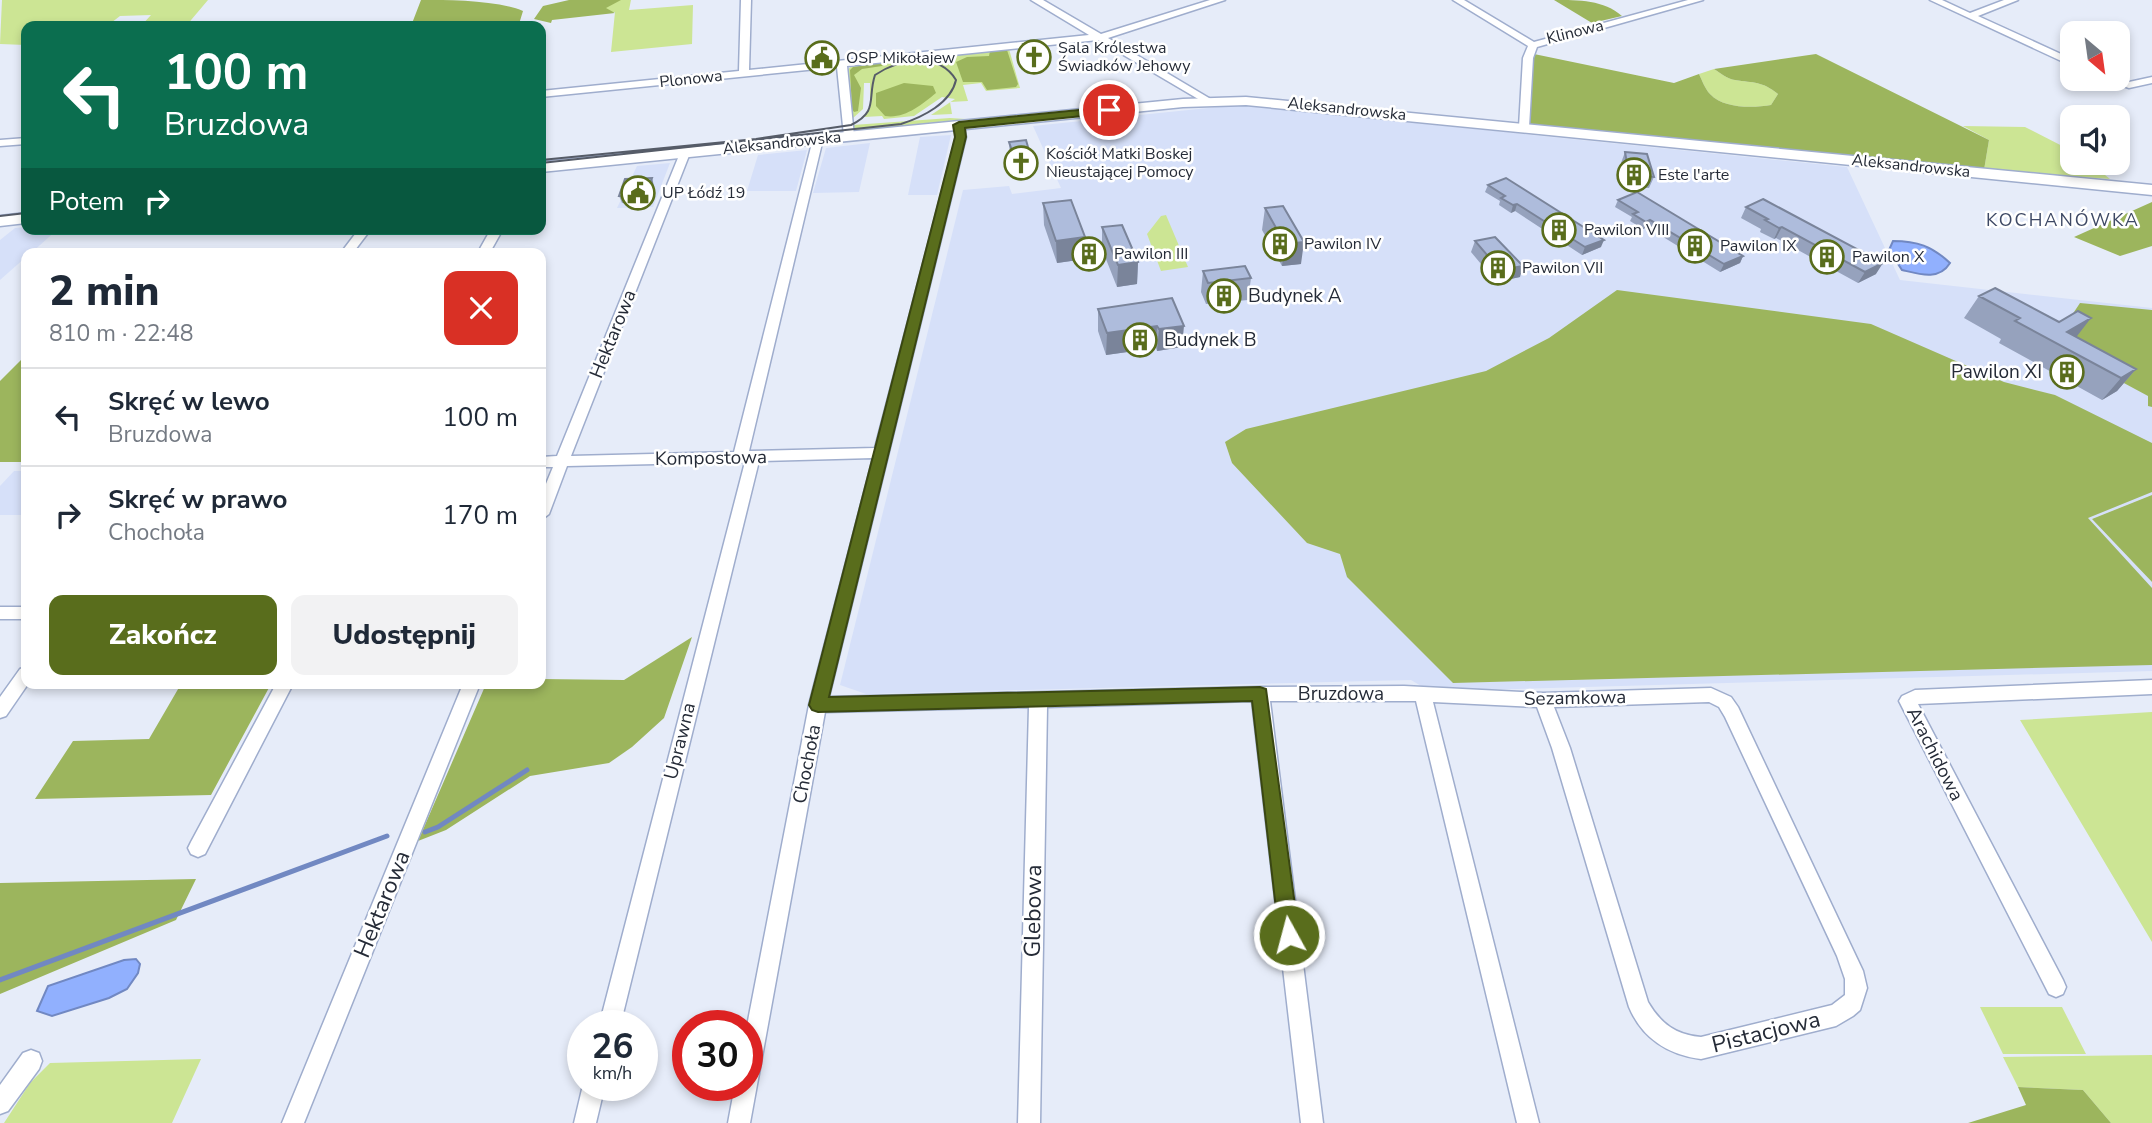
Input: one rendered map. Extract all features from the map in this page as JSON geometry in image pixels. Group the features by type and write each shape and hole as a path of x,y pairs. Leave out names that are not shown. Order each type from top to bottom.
{"main road":[{"name":"Aleksandrowska","path":"546,167 1209,102 1280,103 2152,190"},
{"path":"0,221 21,219"}],"street":[{"path":"744,74 746,0"},
{"path":"1036,0 1209,102"},
{"name":"Plonowa","path":"546,94 1100,37 1220,0"},
{"path":"1458,0 1533,45"},
{"name":"Klinowa","path":"1524,127 1528,58 1533,45 1698,0"},
{"path":"1935,0 2060,58"},
{"path":"1969,16 2014,0"},
{"path":"1073,39 1082,33 1083,27"},
{"path":"842,64 849,136"},
{"path":"2130,85 2152,80"},
{"name":"Chochoła","path":"760,1010 818,705 961,137 959,125"},
{"name":"Uprawna","path":"613,1010 746,457 818,139"},
{"path":"0,143 21,141"},
{"name":"Hektarowa","path":"546,502 685,153"},
{"name":"Kompostowa","path":"546,461 881,453"},
{"path":"0,613 21,613"},
{"path":"0,711 21,681"},
{"name":"Arachidowa","path":"2056,987 1908,701 1915,697 2152,687"},
{"path":"198,848 282,689"},
{"name":"Hektarowa","path":"293,1123 470,689"},
{"path":"1260,694 1312,1123"},
{"name":"Bruzdowa","path":"818,705 1260,694 1423,695"},
{"path":"1423,695 1528,1123"},
{"name":"Sezamkowa","path":"1423,695 1543,700 1711,695 1724,702"},
{"name":"Glebowa","path":"1028,1123 1038,700"},
{"name":"Pistacjowa","path":"1543,700 1561,748 1639,1007 1651,1025 1668,1040 1700,1048 1836,1015 1852,1005 1857,990 1846,952 1732,712 1724,702"},
{"path":"0,1103 31,1060"},
{"path":"585,1123 590,1101"},
{"path":"739,1123 743,1101"}],"shaded area":[{"path":"1237,105 1847,167 1900,280 2152,308 2152,495 2092,519 2152,582 2152,671 1442,691 1428,690 1411,680 866,694 840,685 963,190 1009,186 1012,194 1061,188 1033,126"},
{"path":"951,135 937,195 908,195 920,137"},
{"path":"870,143 859,192 813,193 826,148"},
{"path":"807,150 796,191 747,191 758,155"},
{"path":"670,163 653,207 617,208 637,166"},
{"path":"21,227 21,235 51,235 37,248 21,248 21,261 0,280 0,240 15,228"},
{"path":"14,471 21,471 21,515 0,515 0,486"}],"green space":[{"path":"2,0 208,0 190,21 146,21 151,15 120,16 114,21 21,21 21,45 0,44"},
{"path":"421,0 487,3 523,11 520,21 413,21"},
{"path":"569,0 621,0 606,8 615,13 552,20 551,23 534,19 543,6"},
{"path":"578,0 631,0 629,10 693,5 692,44 611,52 615,12 572,15"},
{"path":"1554,0 1599,4 1622,16 1592,23"},
{"path":"1009,49 1020,88 986,91 981,83 963,85 968,101 951,102 955,99 942,97 914,116 884,119 882,116 864,117 870,107 870,83 864,83 863,109 852,119 846,71 853,65"},
{"path":"1007,50 1018,84 1016,87 987,90 982,82 963,82 956,62 967,57 989,56 990,51"},
{"path":"1534,54 1674,83 1699,74 1707,90 1716,99 1747,107 1771,105 1778,94 1753,82 1735,80 1714,69 1816,54 1989,140 1984,170 1528,125"},
{"path":"882,62 885,64 882,66 862,69 854,75 861,88 858,111 854,112 850,70 853,67"},
{"path":"1714,69 1735,80 1753,82 1778,94 1771,105 1747,107 1723,102 1708,92 1699,74"},
{"path":"904,83 933,86 936,93 906,113 885,116 876,106 876,93"},
{"path":"950,102 952,114 931,115"},
{"path":"966,119 854,131 853,125"},
{"path":"1963,126 2025,127 2060,145 2060,175 2105,175 2110,179 1984,170 1989,140"},
{"path":"2152,202 2152,246 2120,256 2074,237"},
{"path":"1166,215 1188,267 1161,271 1147,234 1161,216"},
{"path":"1617,290 1871,324 2004,382 2055,395 2152,443 2152,492 2088,518 2152,588 2152,665 1453,683 1347,577 1340,554 1307,543 1232,463 1225,442 1246,429 1486,371 1549,338"},
{"path":"2080,303 2152,310 2152,407 2148,406 2148,396 2122,382 2067,332 2068,321"},
{"path":"21,360 21,462 0,462 0,381"},
{"path":"2152,495 2152,582 2092,519"},
{"path":"692,637 664,718 632,747 609,763 530,776 446,830 418,841 484,689 546,689 546,679 624,680"},
{"path":"178,689 268,689 211,795 35,799 73,741 149,739"},
{"path":"2152,712 2152,942 2020,720"},
{"path":"196,879 176,920 0,994 0,883"},
{"path":"1980,1007 2062,1007 2086,1054 2003,1054"},
{"path":"2152,1055 2152,1123 2111,1123 2083,1090 2018,1087 2003,1057"},
{"path":"201,1059 172,1123 4,1123 30,1083 50,1063"},
{"path":"2018,1087 2083,1090 2111,1123 1968,1123 2026,1105"}],"water":[{"path":"1893,241 1924,246 1950,263 1945,269 1934,274 1902,270 1889,250"},
{"path":"136,959 140,964 138,973 127,989 109,998 52,1016 37,1011 48,986 124,960"}],"building":[{"path":"1040,42 1046,56 1029,58 1023,44"},
{"path":"1026,140 1032,161 1016,162 1009,142"},
{"path":"1625,152 1647,154 1654,177 1629,175"},
{"path":"652,178 645,196 619,196 625,179"},
{"path":"1506,178 1604,240 1585,247 1517,204 1513,205 1501,198 1505,196 1488,185"},
{"path":"1637,192 1743,256 1724,264 1650,220 1646,222 1633,214 1638,212 1618,200"},
{"path":"1763,199 1883,263 1865,272 1782,227 1779,228 1746,207"},
{"path":"1071,200 1085,237 1056,241 1043,203"},
{"path":"1283,206 1304,242 1285,244 1265,208"},
{"path":"1122,225 1138,262 1118,265 1102,227"},
{"path":"1495,237 1523,266 1500,270 1475,241"},
{"path":"1245,266 1251,278 1208,283 1203,271"},
{"path":"1995,288 2059,322 2078,311 2091,318 2067,332 2136,369 2121,378 2015,321 2020,318 1979,296"},
{"path":"1172,298 1184,326 1159,329 1157,326 1107,333 1098,309"}],"waterway":[{"path":"425,832 438,827 527,770"},
{"path":"0,980 387,836"}],"tram line":[{"path":"546,160 756,139 851,125 860,120 869,109 875,75 906,62 929,61 948,71 956,80 948,96 935,108 901,124 546,162"},
{"path":"0,216 21,214"}],"place":[{"name":"Sala Królestwa Świadków Jehowy","path":"1034,57"},
{"name":"OSP Mikołajew","path":"822,58"},
{"name":"Kościół Matki Boskej Nieustającej Pomocy","path":"1021,163"},
{"name":"Este l'arte","path":"1634,175"},
{"name":"UP Łódź 19","path":"638,193"},
{"name":"Pawilon VIII","path":"1559,230"},
{"name":"Pawilon IV","path":"1280,244"},
{"name":"Pawilon IX","path":"1695,246"},
{"name":"Pawilon III","path":"1089,254"},
{"name":"Pawilon X","path":"1827,257"},
{"name":"Pawilon VII","path":"1498,268"},
{"name":"Budynek A","path":"1224,296"},
{"name":"Budynek B","path":"1140,340"},
{"name":"Pawilon XI","path":"2067,372"}],"district":[{"name":"KOCHANÓWKA","path":"2063,220"}],"route":[{"path":"1109,110 959,125 961,137 818,705 1260,694 1289,935"}]}
